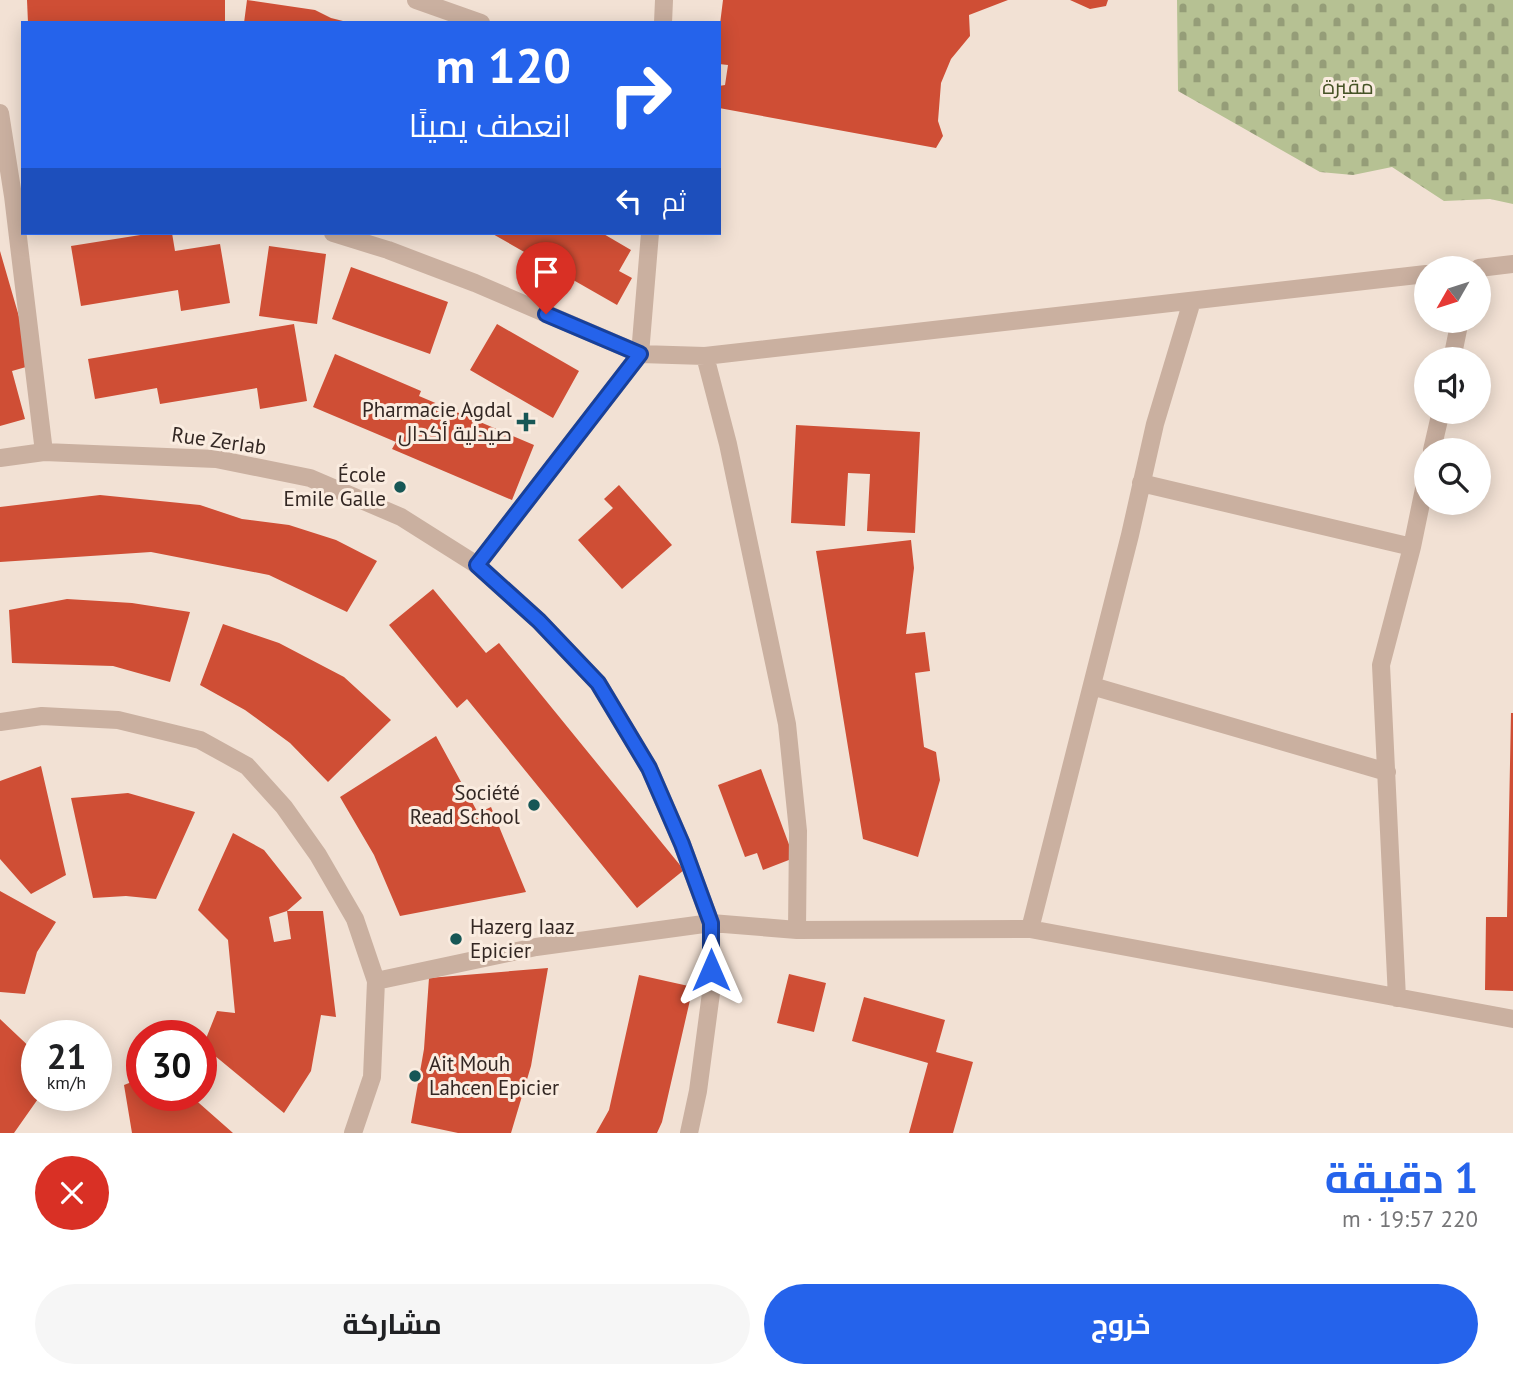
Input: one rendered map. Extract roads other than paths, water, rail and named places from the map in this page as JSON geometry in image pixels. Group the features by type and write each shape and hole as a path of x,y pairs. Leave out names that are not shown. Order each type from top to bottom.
{"street":[{"path":"416,0 475,21"},
{"path":"663,21 664,0"},
{"path":"0,113 18,196 21,226"},
{"path":"22,235 44,452"},
{"path":"339,235 475,283 640,354 705,356 1414,275"},
{"path":"477,565 640,354 650,235"},
{"path":"1491,267 1513,264"},
{"path":"1030,929 1155,424 1192,301"},
{"path":"705,356 727,444 787,724 798,831 797,930"},
{"name":"Rue ZerIab","path":"0,458 44,452 216,459 310,478 401,517 477,565 539,621 598,683 649,768 682,844 711,923 711,993 698,1091 689,1133"},
{"path":"1141,484 1412,547"},
{"path":"1398,998 1381,665 1419,515"},
{"path":"1092,687 1387,772"},
{"path":"0,722 42,716 118,720 200,740 247,766 284,807 318,855 355,919 376,981 372,1077 353,1133"},
{"path":"376,981 536,947 711,923 797,930 1030,929 1513,1019"}],"place":[{"name":"Pharmacie Agdal صيدلية أكدال","path":"526,422"},
{"name":"École Emile Galle","path":"400,487"},
{"name":"Société Read School","path":"534,805"},
{"name":"Hazerg Iaaz Epicier","path":"456,939"},
{"name":"Ait Mouh Lahcen Epicier","path":"415,1076"}],"park label":[{"name":"مقبرة","path":"1348,87"}]}
